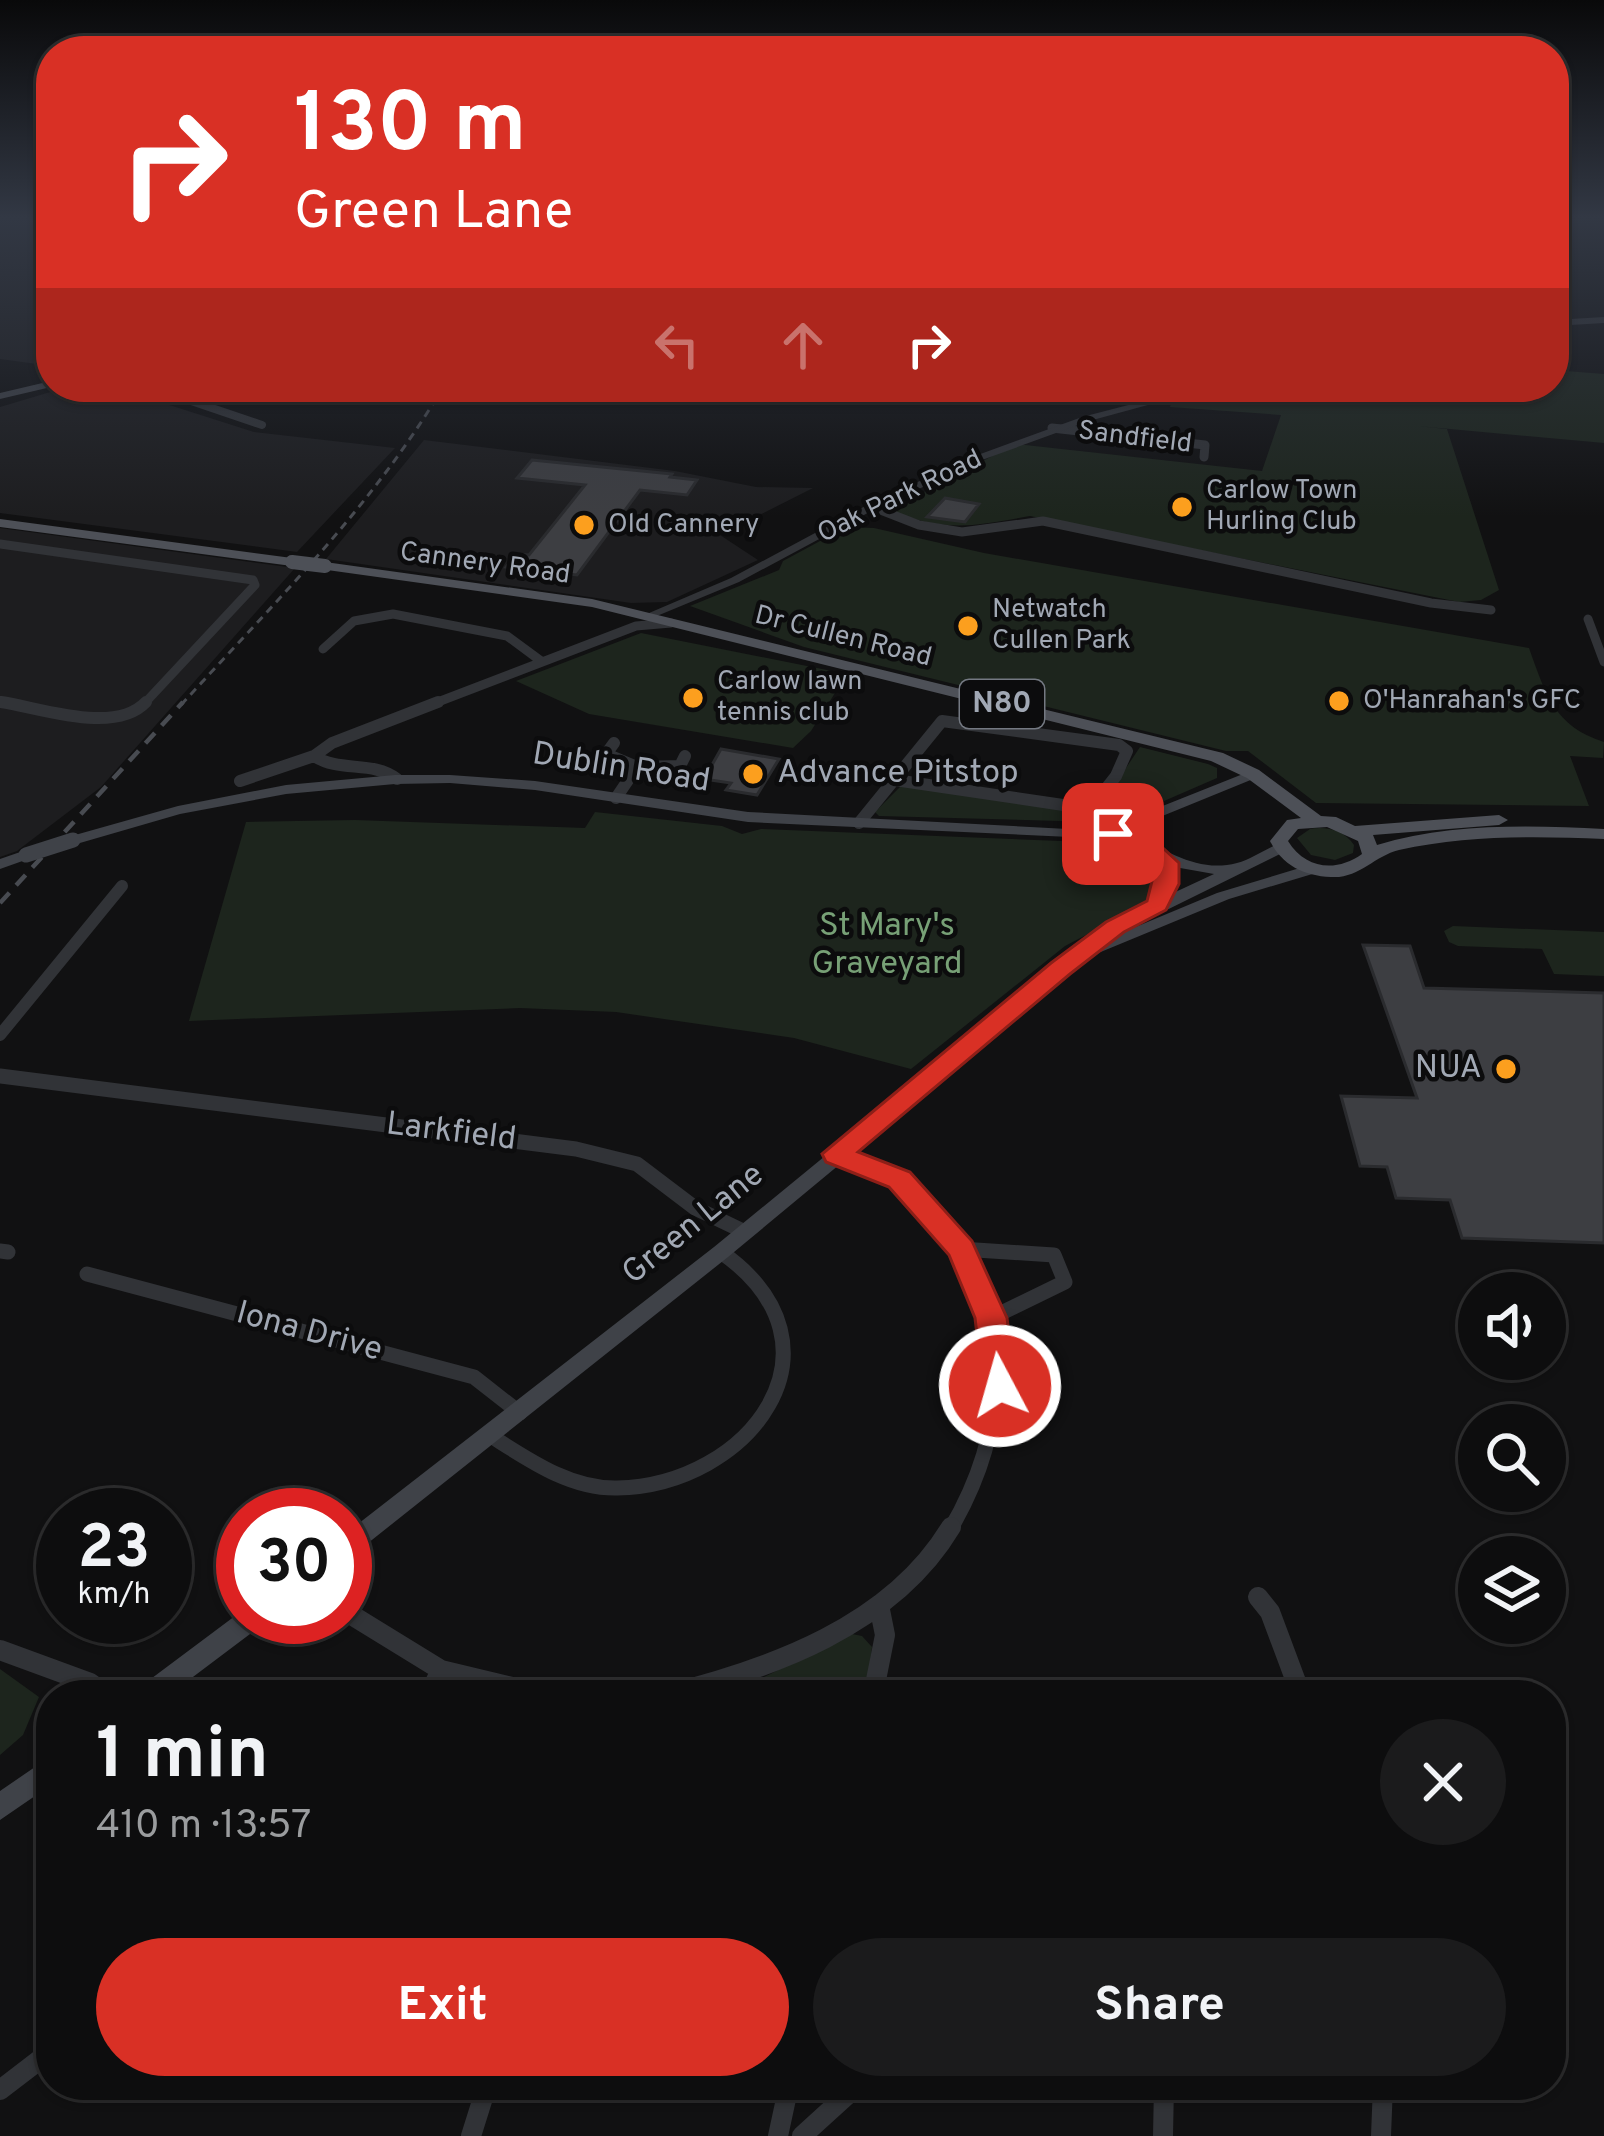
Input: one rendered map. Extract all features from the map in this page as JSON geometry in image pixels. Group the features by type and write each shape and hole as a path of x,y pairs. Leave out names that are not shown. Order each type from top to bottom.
{"main road":[{"path":"0,396 36,388"},
{"name":"Cannery Road","path":"0,523 325,566 640,618"},
{"name":"Dr Cullen Road","path":"640,618 1217,757 1252,774 1273,791"},
{"path":"1129,836 1150,816 1252,774"},
{"name":"Dublin Road","path":"0,864 206,802 397,779 503,782 747,817 1129,836 1166,861 1190,868 1235,868"},
{"path":"1273,791 1283,838 1313,869"},
{"name":"N80","path":"1273,791 1315,820 1356,830 1491,820 1604,821"},
{"name":"N80","path":"1283,838 1315,820"},
{"path":"1356,830 1366,838 1372,855"},
{"path":"1086,953 1223,896 1313,869 1353,870 1372,855 1415,842 1489,834 1604,834"},
{"path":"1086,953 1115,927 1235,868 1283,838"},
{"path":"1166,861 1223,896"},
{"path":"1158,905 1167,884 1166,861"},
{"name":"Green Lane","path":"372,1527 721,1252 1060,969 1086,953"},
{"path":"169,1680 217,1644"},
{"path":"0,1807 36,1779"}],"street":[{"path":"1569,321 1604,320"},
{"path":"194,402 262,425"},
{"name":"Oak Park Road","path":"240,781 314,756 332,743 728,583 873,507 1052,428 1152,402"},
{"name":"Sandfield","path":"1052,428 1204,446 1204,457"},
{"path":"873,507 919,525 962,532 1043,521 1431,603 1491,610"},
{"path":"0,544 233,575 253,580 255,586 138,711 113,719 0,702"},
{"path":"323,649 354,621 393,614 507,637 541,661"},
{"path":"1588,620 1604,662"},
{"path":"860,823 942,721 1119,745 1127,751 1116,776 1090,809 896,780"},
{"path":"614,743 607,754 637,767 680,766 685,756"},
{"path":"314,756 330,766 382,769 397,779"},
{"path":"616,798 637,767"},
{"path":"0,1035 122,886"},
{"name":"Larkfield","path":"0,1076 576,1149 637,1165 695,1208 745,1232"},
{"path":"732,1680 793,1659 879,1605 953,1526 976,1488 992,1438 1000,1386 991,1318 962,1249 900,1179 836,1154"},
{"path":"962,1249 1054,1255 1064,1282 991,1318"},
{"path":"491,1436 543,1470 575,1482 618,1488 667,1482 725,1453 751,1431 779,1390 785,1337 766,1290 721,1252"},
{"name":"Iona Drive","path":"87,1274 474,1377 520,1413"},
{"path":"1258,1597 1270,1612 1295,1680"},
{"path":"876,1680 886,1635 879,1605"},
{"path":"372,1628 441,1670 483,1680"},
{"path":"0,1650 82,1680"},
{"path":"436,1680 441,1670"},
{"path":"0,2090 36,2062"},
{"path":"471,2136 482,2100"},
{"path":"778,2136 786,2100"},
{"path":"802,2136 842,2100"},
{"path":"1163,2136 1164,2100"},
{"path":"1381,2136 1382,2100"}],"shaded area":[{"path":"0,318 36,318 36,364 0,359"},
{"path":"36,396 36,402 160,402 254,432 395,448 297,552 0,513 0,407"},
{"path":"424,440 675,471 756,487 813,488 720,535 758,560 667,602 631,603 326,559"},
{"path":"0,528 295,568 101,787 17,851 0,857"}],"green space":[{"name":"Carlow Town Hurling Club","path":"1569,371 1604,374 1604,443 1417,426 1447,429 1499,590 1481,600 1459,602 1030,516 943,525 890,510 1015,444 1262,471 1281,415 1170,407 1172,402 1569,402"},
{"path":"846,527 874,528 984,553 1529,648 1554,707 1574,727 1604,742 1603,758 1570,756 1589,806 1316,803 1248,751 1226,751 804,647 690,606 779,570 783,561"},
{"name":"Carlow lawn tennis club","path":"641,633 847,674 811,731 793,748 589,714 516,681"},
{"path":"1140,747 1208,764 1217,768 1217,778 1141,811 1124,825 1094,816"},
{"path":"901,786 1078,810 1097,822 879,816 875,812"},
{"name":"St Mary's Graveyard","path":"595,812 722,826 742,834 761,829 1112,843 1154,858 1162,876 1147,903 1065,946 911,1069 794,1038 616,1012 520,1008 189,1021 246,822 355,820 585,828"},
{"path":"1310,829 1340,833 1354,845 1353,853 1335,860 1311,855 1297,838"},
{"path":"1453,926 1604,932 1604,976 1554,974 1542,949 1458,946 1449,942 1444,931"},
{"path":"852,1634 862,1636 872,1647 868,1680 764,1677"},
{"path":"0,1669 36,1695 36,1704 23,1735 0,1755"}],"building":[{"name":"Old Cannery","path":"532,460 697,480 687,495 640,490 577,575 506,567 517,554 529,555 585,485 517,478"},
{"path":"945,498 979,504 965,522 927,517"},
{"path":"721,749 779,759 757,795 726,790 731,783 704,779"},
{"name":"NUA","path":"1363,945 1410,946 1424,988 1604,993 1604,1243 1462,1238 1450,1200 1396,1198 1387,1167 1360,1166 1341,1096 1417,1098"}],"railway":[{"path":"181,705 354,513 433,402"},
{"path":"0,903 183,702"}],"place":[{"name":"Carlow Town Hurling Club","path":"1182,507"},
{"name":"Old Cannery","path":"584,525"},
{"name":"Netwatch Cullen Park","path":"968,626"},
{"name":"Carlow lawn tennis club","path":"693,698"},
{"name":"O'Hanrahan's GFC","path":"1339,701"},
{"name":"Advance Pitstop","path":"753,774"},
{"name":"NUA","path":"1506,1069"}],"route":[{"path":"1000,1386 991,1318 962,1249 900,1179 836,1154 1060,969 1115,927 1158,905 1167,884 1168,863 1142,841 1113,834"}]}
